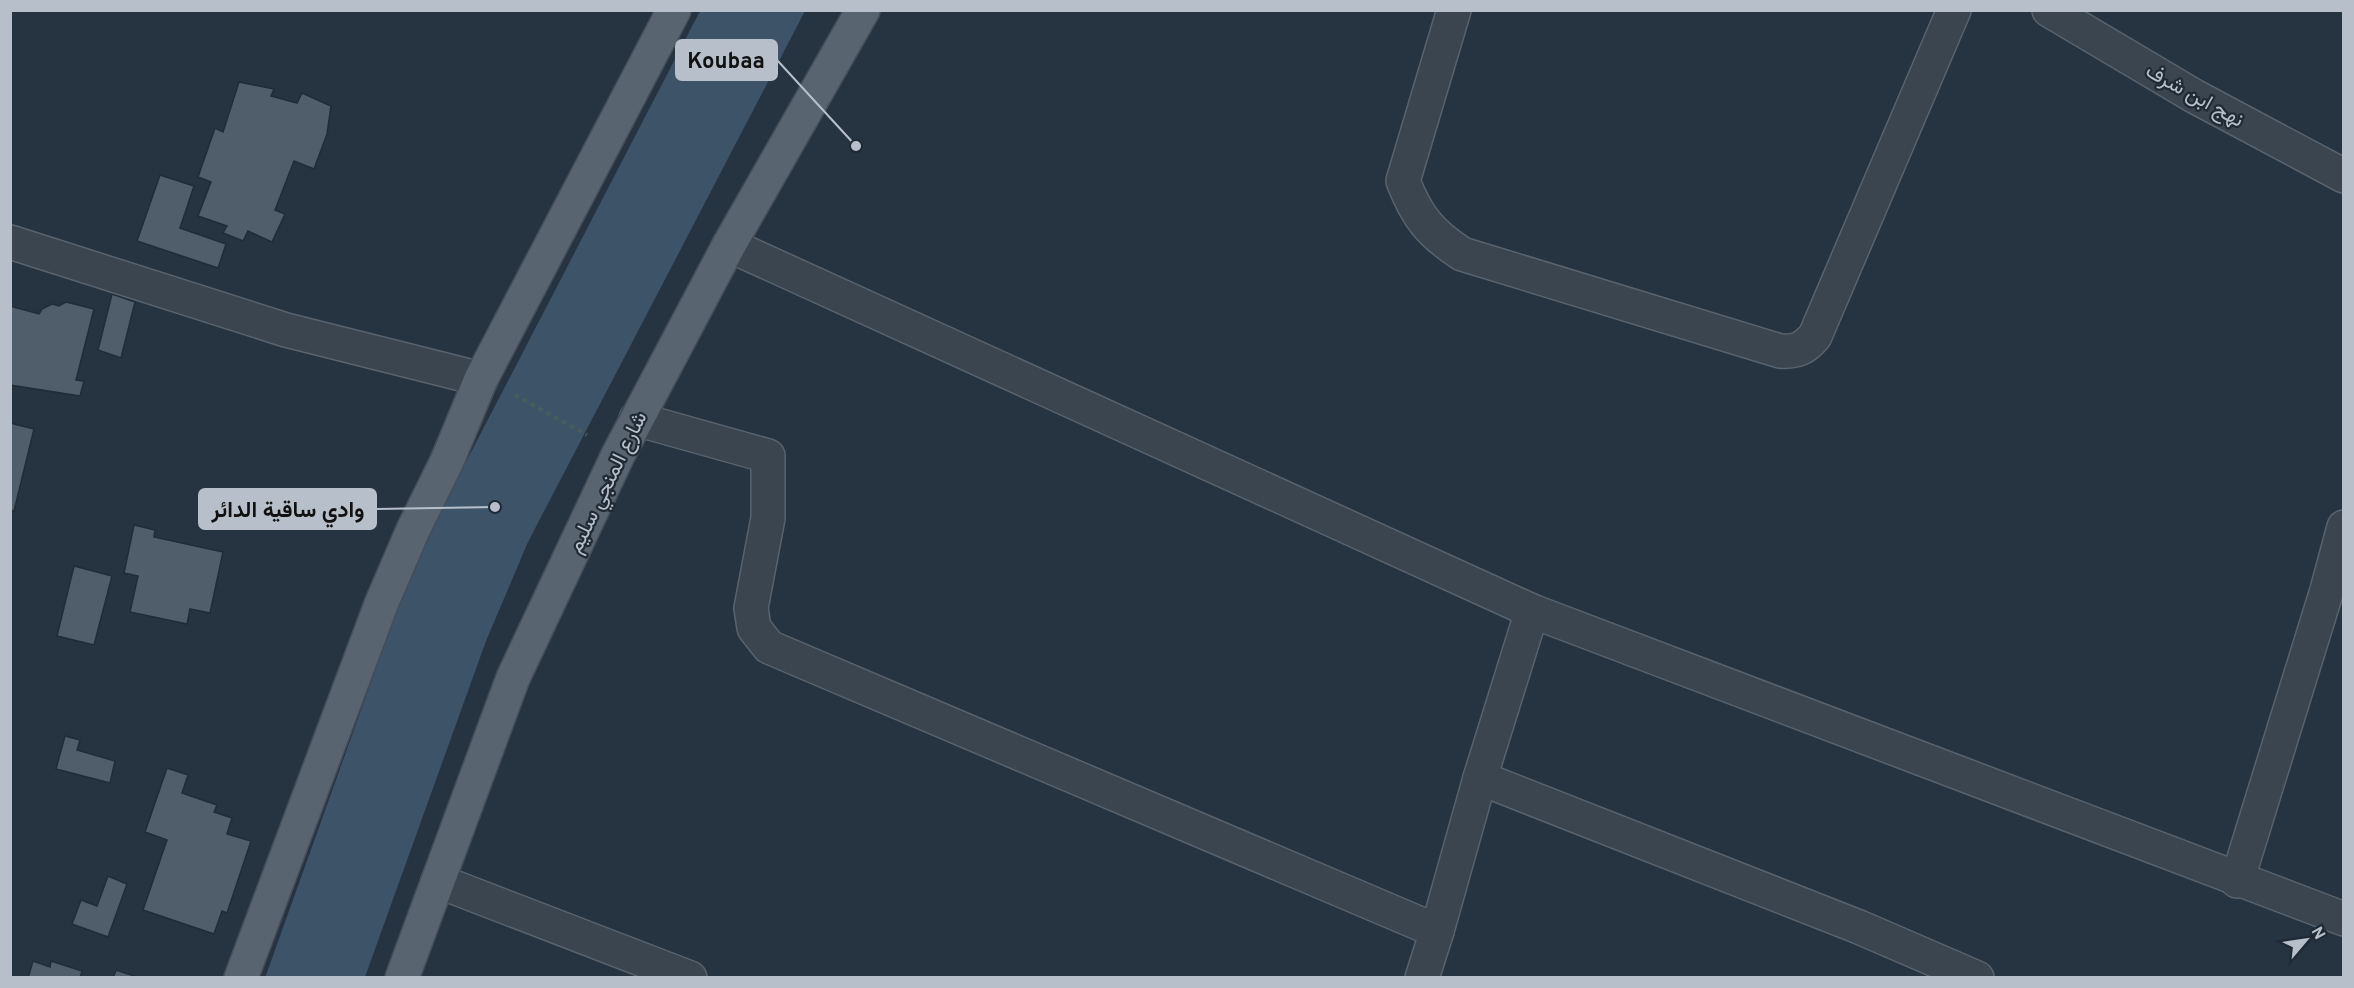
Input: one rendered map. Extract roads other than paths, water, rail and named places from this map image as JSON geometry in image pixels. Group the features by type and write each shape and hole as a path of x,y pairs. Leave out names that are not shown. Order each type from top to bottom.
{"main road":[{"path":"241,978 382,602 413,530 447,461 495,386 674,10"},
{"name":"شارع المنجي سليم","path":"402,978 513,678 636,419 729,245 862,10"}],"street":[{"path":"1454,10 1403,181 1410,200 1439,239 1462,254 1780,351 1802,349 1815,336 1954,10"},
{"name":"نهج ابن شرف","path":"2049,10 2194,96 2343,176"},
{"path":"10,242 286,330 495,386"},
{"path":"729,245 1532,612 2343,920"},
{"path":"636,419 768,456 768,518 751,608 754,628 769,647 1437,931"},
{"path":"2238,881 2335,593 2343,527"},
{"path":"1422,978 1480,778 1532,612"},
{"path":"1480,778 1848,923 1977,978"},
{"path":"438,881 690,978"}],"water":[{"path":"700,11 805,11 528,542 486,641 365,977 265,978 414,562"}],"place":[{"name":"Koubaa","path":"856,146"},
{"name":"وادي ساقية الدائر","path":"495,507"}]}
